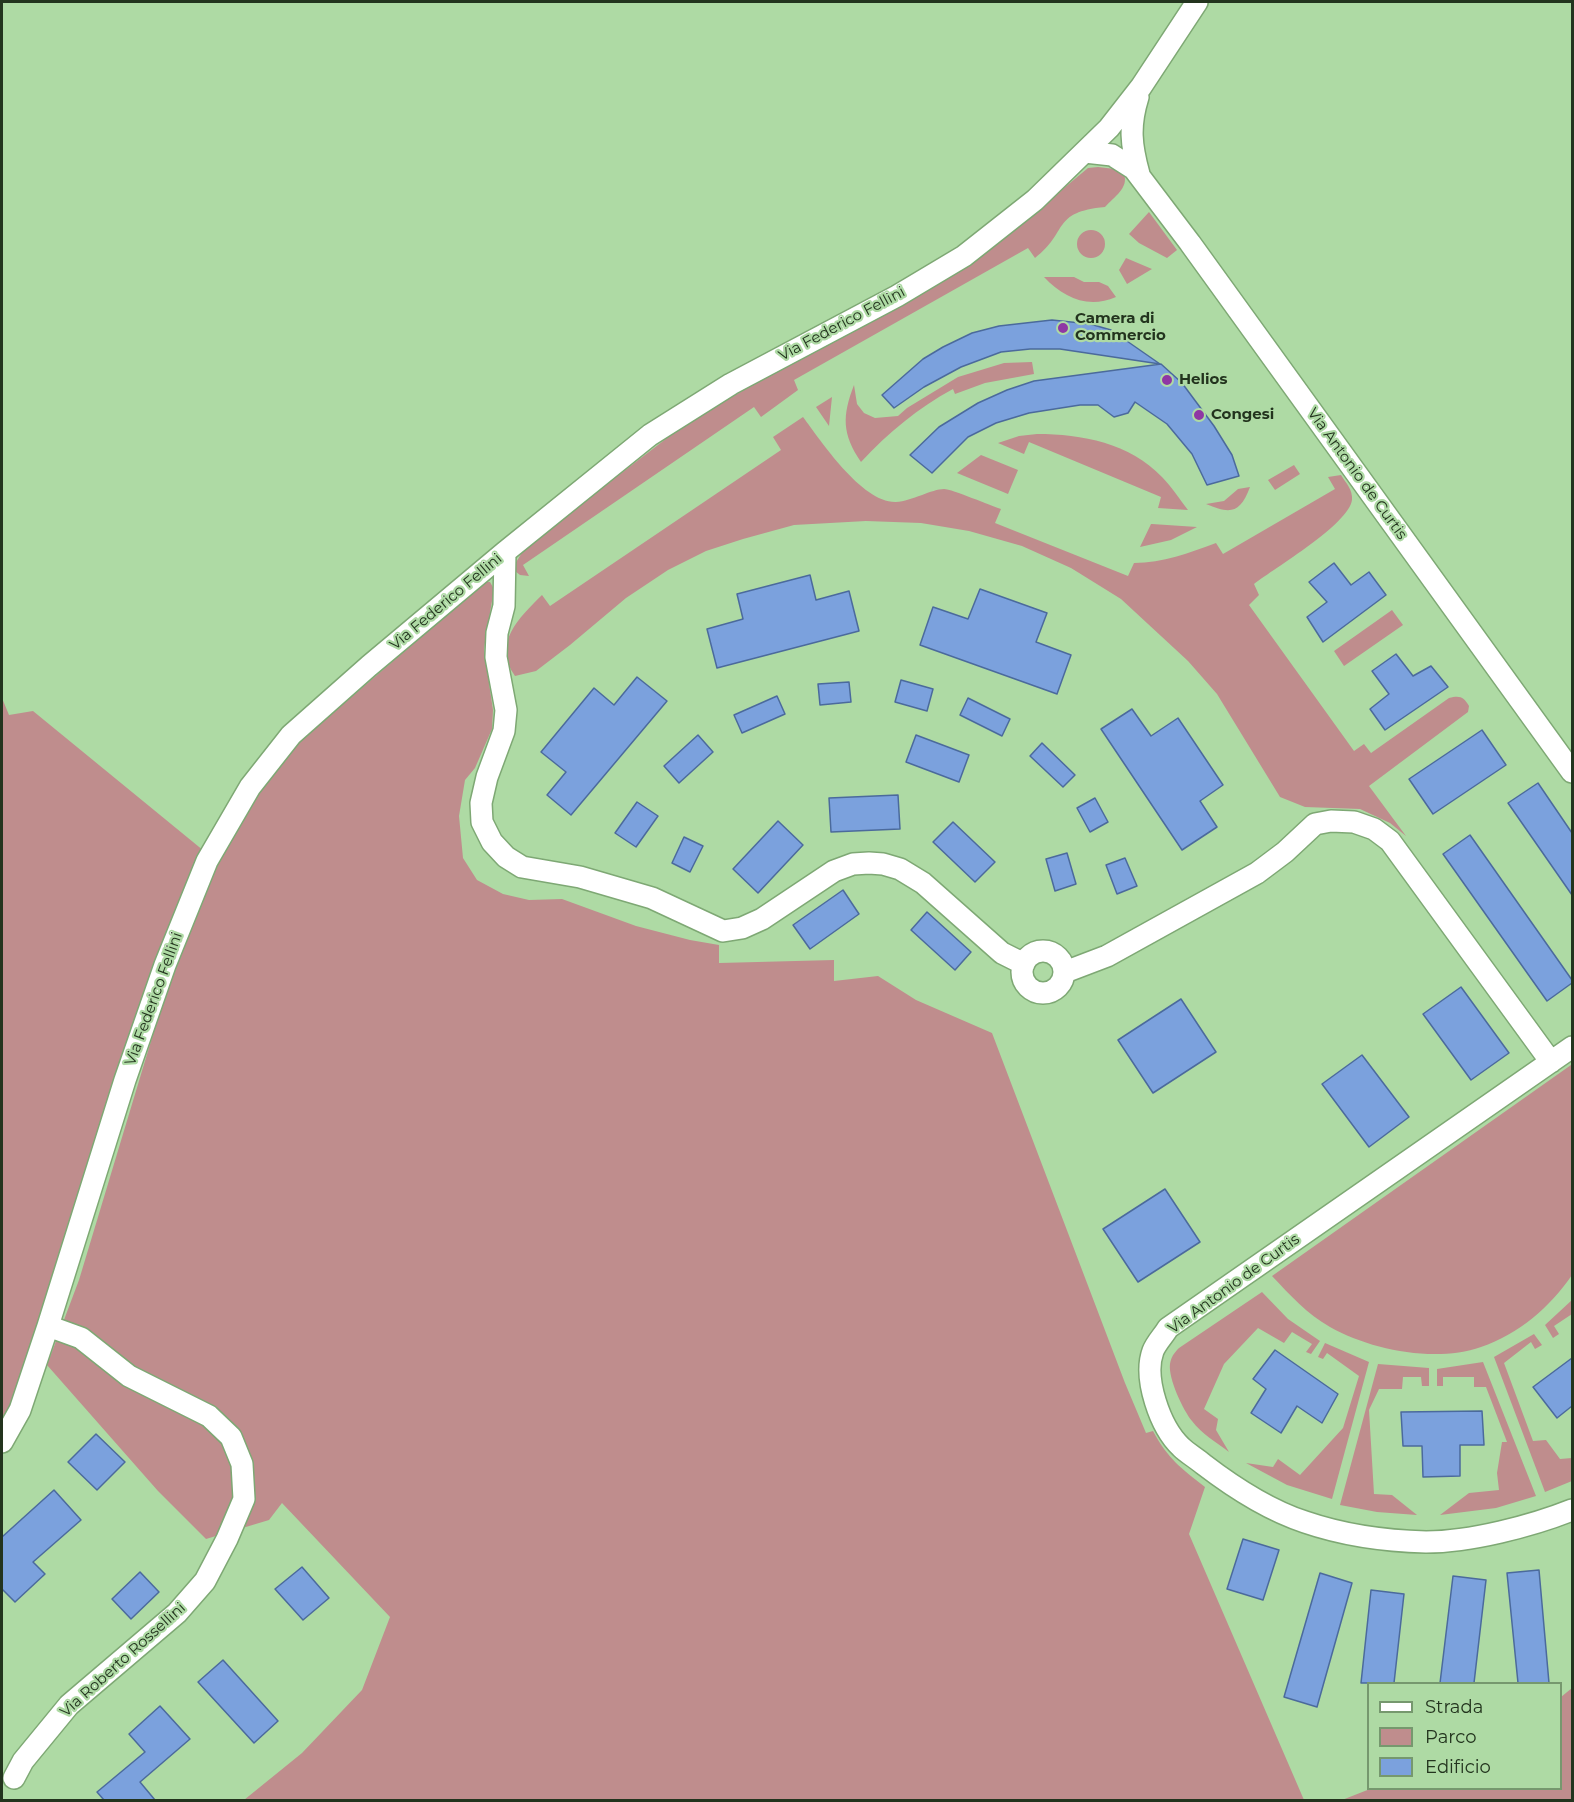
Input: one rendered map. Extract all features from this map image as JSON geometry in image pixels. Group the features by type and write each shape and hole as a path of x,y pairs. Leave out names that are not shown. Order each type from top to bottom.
{"street":[{"name":"Via Federico Fellini","path":"2,1442 20,1410 124,1080 161,975 207,861 250,788 291,735 505,552 660,428 731,384 897,296 964,256 1035,200 1109,128 1141,87 1197,2"},
{"path":"1140,178 1132,148 1131,130 1141,87"},
{"path":"1085,152 1112,155 1124,161 1140,178"},
{"name":"Via Antonio de Curtis","path":"1140,178 1197,252 1572,771"},
{"path":"505,552 504,606 497,633 496,657 506,710 504,731 487,777 481,803 482,822 492,842 506,857 522,867 580,877 652,898 723,931 742,928 762,919 834,871 853,864 883,864 900,869 923,883 1002,952 1024,964"},
{"path":"1065,972 1107,956 1257,873 1285,852 1315,824 1331,821 1354,822 1374,829 1390,841 1551,1062"},
{"path":"1038,952 1050,952 1061,960 1065,972 1061,984 1052,992 1034,991 1025,983 1023,976 1027,958 1038,952"},
{"name":"Via Antonio de Curtis","path":"1572,1047 1168,1328 1153,1349 1148,1372 1153,1394 1163,1419 1180,1446 1230,1484 1303,1522 1366,1537 1427,1542 1473,1537 1526,1526 1572,1510"},
{"name":"Via Roberto Rossellini","path":"14,1778 23,1761 69,1706 177,1613 205,1581 227,1539 244,1499 242,1464 231,1437 209,1416 129,1376 81,1338 48,1326"}],"green space":[{"path":"1088,168 1115,169 1124,174 1123,188 1105,207 1076,213 1068,218 1046,249 1035,258 1028,248 794,380 798,390 761,417 754,407 523,565 529,576 520,575 515,571 515,564 526,546 688,422 786,366 925,292 986,253"},
{"path":"1149,212 1177,250 1167,258 1139,243 1129,234"},
{"path":"1091,230 1101,234 1105,244 1101,254 1091,258 1081,254 1077,244 1081,234"},
{"path":"1126,258 1152,269 1127,284 1119,270"},
{"path":"1044,277 1074,277 1084,282 1099,282 1108,286 1116,297 1096,302 1077,299 1060,291"},
{"path":"1032,362 1034,374 985,383 955,394 953,389 940,396 904,421 861,462 850,443 846,416 854,385 857,404 864,413 875,418 898,416 907,408 958,377 1004,363"},
{"path":"832,397 829,426 816,407"},
{"path":"803,417 831,455 856,482 883,500 902,501 944,489 955,492 1001,509 995,523 1128,576 1134,563 1166,559 1216,543 1223,554 1335,489 1328,477 1341,475 1351,493 1352,500 1348,510 1325,533 1254,584 1259,595 1249,605 1354,751 1364,744 1371,753 1449,698 1459,697 1467,703 1468,712 1369,786 1406,836 1390,823 1360,809 1305,807 1280,797 1217,694 1188,661 1121,599 1071,568 1022,546 969,531 921,523 866,521 794,525 743,539 706,551 668,570 626,598 536,671 515,676 506,653 507,642 517,622 542,595 550,606 781,450 773,437"},
{"path":"1037,434 1071,436 1120,448 1149,465 1173,489 1188,510 1158,508 1161,497 1029,442 1024,454 998,443 1019,436"},
{"path":"981,455 1018,470 1008,494 957,473"},
{"path":"1294,465 1300,474 1275,490 1268,480"},
{"path":"1250,487 1242,502 1233,509 1222,509 1206,504 1224,501 1238,489"},
{"path":"1151,524 1197,527 1171,540 1140,547"},
{"path":"485,582 490,582 494,589 484,649 493,710 492,729 475,768 465,780 459,816 463,858 477,880 503,894 529,900 562,899 636,926 719,945 719,963 834,960 834,981 878,976 916,1000 992,1033 1146,1433 1153,1431 1170,1456 1205,1487 1189,1534 1304,1800 244,1800 302,1753 362,1690 390,1617 282,1503 269,1520 206,1539 158,1491 47,1365 79,1280 164,998 218,859 261,787 299,742"},
{"path":"1392,610 1403,625 1344,666 1334,651"},
{"path":"2,698 9,715 33,711 204,851 81,1190 9,1412 2,1424"},
{"path":"1571,1065 1572,1275 1554,1298 1521,1327 1495,1341 1463,1352 1424,1354 1384,1348 1346,1335 1322,1322 1299,1304 1272,1276"},
{"path":"1262,1292 1288,1319 1320,1341 1311,1354 1306,1352 1312,1344 1292,1332 1284,1343 1258,1328 1224,1364 1204,1409 1218,1419 1216,1430 1229,1452 1209,1438 1188,1416 1174,1385 1170,1362 1179,1348"},
{"path":"1572,1300 1572,1314 1554,1326 1559,1334 1553,1338 1545,1325"},
{"path":"1534,1334 1542,1345 1535,1349 1531,1342 1504,1363 1533,1441 1546,1440 1560,1459 1572,1458 1572,1481 1545,1492 1494,1357"},
{"path":"1325,1343 1369,1362 1332,1499 1287,1485 1246,1463 1273,1467 1278,1459 1300,1475 1343,1428 1359,1376 1327,1353 1323,1359 1318,1357"},
{"path":"1483,1362 1536,1496 1496,1508 1440,1515 1469,1493 1499,1490 1497,1473 1502,1442 1507,1442 1486,1387 1474,1387 1474,1377 1443,1377 1443,1386 1437,1386 1437,1369"},
{"path":"1378,1364 1429,1368 1429,1386 1422,1386 1421,1377 1403,1377 1402,1389 1379,1389 1369,1410 1374,1494 1392,1495 1417,1515 1377,1512 1340,1505"},
{"path":"1572,1688 1572,1800 1342,1800 1367,1790 1562,1790 1562,1696"}],"building":[{"path":"1052,320 1090,324 1111,330 1160,364 1060,349 1001,352 961,367 924,387 894,408 882,395 923,359 972,333 999,326"},
{"path":"1161,364 1182,383 1214,426 1232,455 1239,476 1207,485 1192,454 1167,424 1135,402 1128,413 1114,417 1098,405 1080,405 1029,413 996,423 968,437 932,473 910,455 939,427 978,403 1007,390 1034,381"},
{"path":"1334,563 1351,585 1369,572 1386,595 1323,642 1307,617 1327,602 1309,582"},
{"path":"810,575 816,600 849,591 859,631 717,668 707,629 743,619 737,594"},
{"path":"980,589 1047,613 1036,642 1071,655 1057,694 920,645 933,607 968,619"},
{"path":"1396,654 1413,676 1431,666 1448,687 1385,730 1370,709 1389,694 1372,671"},
{"path":"637,677 667,701 571,815 547,795 566,772 541,752 594,688 614,705"},
{"path":"901,680 933,689 927,711 895,702"},
{"path":"849,682 851,702 820,705 818,684"},
{"path":"777,696 785,714 742,733 734,715"},
{"path":"968,698 1010,719 1002,736 960,715"},
{"path":"1132,709 1151,736 1178,718 1223,785 1200,801 1217,827 1182,850 1101,729"},
{"path":"1482,730 1506,765 1433,814 1409,779"},
{"path":"698,735 713,752 679,783 664,766"},
{"path":"916,735 969,755 959,782 906,762"},
{"path":"1042,743 1075,775 1063,787 1030,756"},
{"path":"1538,783 1572,833 1572,895 1508,803"},
{"path":"898,795 900,829 831,832 829,798"},
{"path":"1095,798 1108,822 1090,832 1077,808"},
{"path":"637,802 658,816 636,847 615,833"},
{"path":"778,821 803,845 758,893 733,869"},
{"path":"953,822 995,862 975,882 933,842"},
{"path":"1470,835 1572,980 1572,983 1547,1001 1443,854"},
{"path":"684,837 703,846 690,872 672,863"},
{"path":"1067,853 1076,884 1055,891 1046,859"},
{"path":"1125,858 1137,886 1117,894 1106,865"},
{"path":"843,890 859,914 810,949 793,925"},
{"path":"927,912 971,952 955,970 911,930"},
{"path":"1461,987 1509,1053 1471,1080 1423,1014"},
{"path":"1181,999 1216,1052 1153,1093 1118,1040"},
{"path":"1362,1055 1409,1117 1369,1147 1322,1084"},
{"path":"1165,1189 1200,1242 1138,1282 1103,1229"},
{"path":"1275,1350 1338,1394 1322,1423 1297,1406 1281,1433 1251,1413 1266,1389 1253,1379"},
{"path":"1572,1358 1572,1406 1557,1418 1533,1387"},
{"path":"1482,1411 1484,1445 1460,1445 1460,1476 1423,1477 1422,1446 1403,1446 1401,1412"},
{"path":"96,1434 125,1462 97,1490 68,1462"},
{"path":"54,1490 81,1520 33,1562 45,1574 15,1602 2,1589 2,1537"},
{"path":"1243,1539 1279,1550 1263,1600 1227,1589"},
{"path":"302,1567 329,1598 303,1620 275,1589"},
{"path":"1539,1570 1549,1682 1518,1682 1507,1573"},
{"path":"140,1572 159,1592 131,1619 112,1599"},
{"path":"1320,1573 1352,1583 1317,1707 1284,1697"},
{"path":"1453,1576 1486,1580 1474,1682 1440,1682"},
{"path":"1371,1590 1404,1594 1394,1682 1361,1683"},
{"path":"223,1660 278,1721 254,1743 198,1682"},
{"path":"160,1706 190,1739 140,1782 155,1800 104,1800 97,1792 145,1752 129,1734"}],"place":[{"name":"Camera di Commercio","path":"1063,328"},
{"name":"Helios","path":"1167,380"},
{"name":"Congesi","path":"1199,415"}]}
